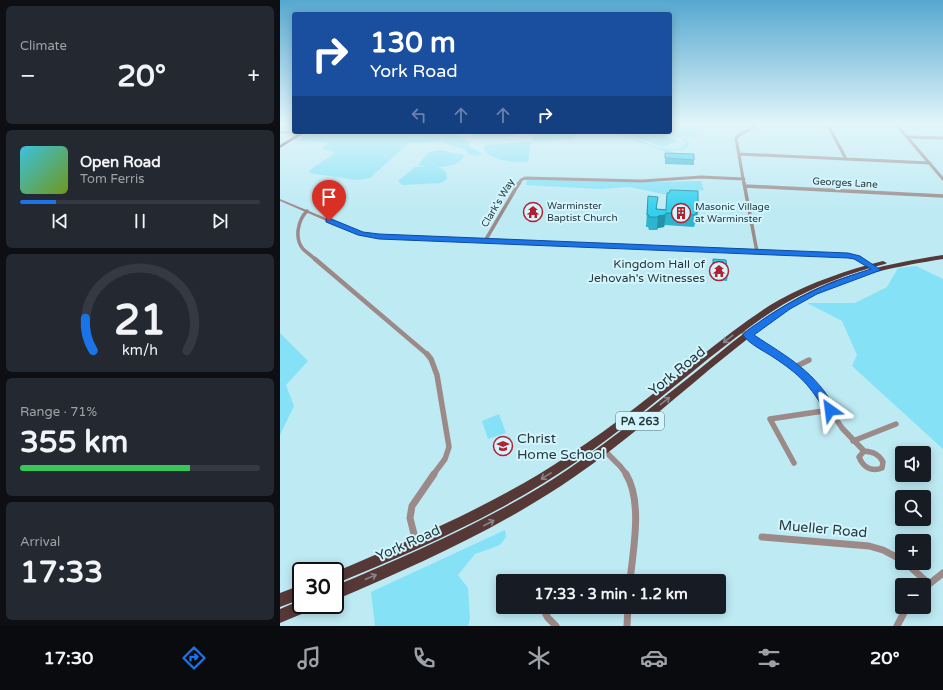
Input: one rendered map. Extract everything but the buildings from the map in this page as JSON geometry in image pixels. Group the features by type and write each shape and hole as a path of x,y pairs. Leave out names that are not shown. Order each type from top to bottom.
{"highway":[{"name":"York Road","path":"344,574 416,544 490,508 551,472 609,432 744,332 814,292 902,258 943,252"},
{"name":"York Road","path":"874,268 943,257"},
{"name":"York Road","path":"344,589 417,558 499,517 540,493 603,449 744,332"},
{"path":"280,600 292,595"},
{"path":"280,616 292,611"}],"street":[{"path":"842,152 846,159"},
{"path":"920,152 943,179"},
{"path":"757,252 740,154 930,163"},
{"name":"Clark's Way","path":"485,241 521,180 525,178 642,181 701,177 744,179"},
{"name":"Georges Lane","path":"745,186 943,196"},
{"path":"280,200 367,235 848,255 857,258 874,268"},
{"path":"307,211 300,218 298,230 299,241 303,249 423,350 431,359 437,375 449,447 445,459 412,506 410,512 416,544"},
{"path":"744,332 795,367 810,380 842,428 864,451"},
{"path":"795,367 809,360"},
{"path":"794,463 770,419 830,410"},
{"path":"853,441 896,424"},
{"path":"603,449 619,464 627,475 633,492 635,510 630,574"},
{"name":"Mueller Road","path":"762,537 869,546 883,550 895,556"},
{"path":"912,570 920,578"},
{"path":"931,581 943,573"},
{"path":"546,614 556,626"},
{"path":"627,626 628,614"},
{"path":"896,626 903,614"}],"shaded area":[{"path":"399,152 370,178 357,180 309,173 310,170 335,153"},
{"path":"450,152 464,155 457,163 449,166 438,167 446,172 447,179 441,183 402,185 398,181 415,167 427,166 418,165 428,153"},
{"path":"467,152 480,152 483,154 476,156 467,154"},
{"path":"486,152 530,152 528,162 511,162 498,159"},
{"path":"667,152 673,152 682,156 680,157"},
{"path":"527,179 656,182 701,181 704,190 663,194 629,187 600,189 526,185"},
{"path":"916,266 943,279 943,449 852,366 857,355 842,321 807,303 855,303 887,287 898,268"},
{"path":"280,333 308,361 286,385 294,406 280,435"},
{"path":"499,414 506,433 488,439 482,421"},
{"path":"505,530 506,537 500,545 475,554 458,575 468,588 470,619 468,626 375,626 371,592"}],"place":[{"name":"Warminster Baptist Church","path":"533,212"},
{"name":"Masonic Village at Warminster","path":"681,213"},
{"name":"Kingdom Hall of Jehovah's Witnesses","path":"719,271"},
{"name":"Christ Home School","path":"503,446"}],"route":[{"path":"329,221 361,234 379,237 848,255 857,258 877,270 846,279 814,292 768,320 748,335 795,367 810,380 830,410"}]}
